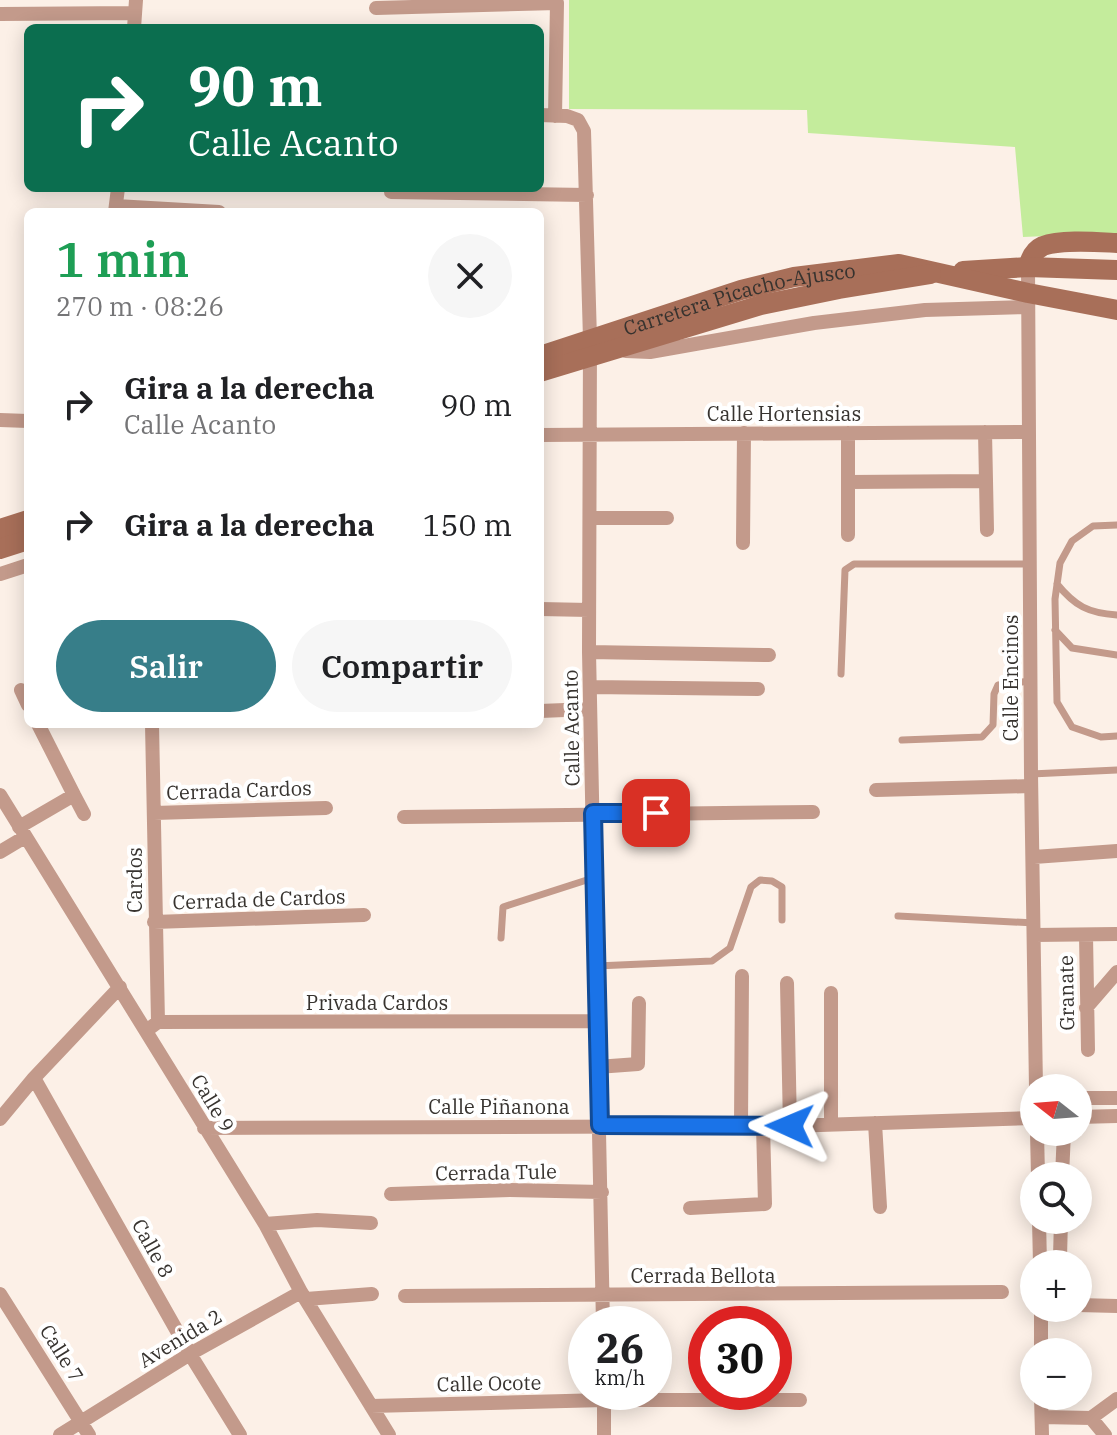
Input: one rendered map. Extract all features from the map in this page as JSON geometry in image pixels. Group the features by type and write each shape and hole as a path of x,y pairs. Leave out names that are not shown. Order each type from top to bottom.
{"main road":[{"path":"1028,267 1031,256 1042,247 1092,241 1117,243"},
{"name":"Carretera Picacho-Ajusco","path":"544,370 741,290 794,277 899,264 943,272 1028,267 1117,270"},
{"path":"943,272 1028,300 1117,310"},
{"name":"Carretera Picacho-Ajusco","path":"544,355 597,348"},
{"path":"0,529 24,521"},
{"path":"0,549 24,541"}],"street":[{"path":"376,8 557,3 548,115"},
{"path":"0,14 62,21 135,14"},
{"name":"Calle Acanto","path":"548,115 578,120 584,131 597,348 590,435 589,652 603,1306"},
{"path":"391,192 587,195"},
{"name":"Calle Encinos","path":"1028,267 1031,780 1040,931 1036,1074"},
{"path":"597,348 650,352 814,323 1028,300"},
{"path":"0,420 24,421"},
{"path":"985,432 987,530"},
{"name":"Calle Hortensias","path":"544,435 1028,432"},
{"path":"743,543 744,433"},
{"path":"848,433 848,535"},
{"path":"849,482 986,481"},
{"path":"590,518 667,518"},
{"path":"0,574 24,566"},
{"path":"544,609 589,610"},
{"path":"589,652 769,655"},
{"path":"590,687 758,689"},
{"path":"21,690 24,696"},
{"path":"544,711 590,709"},
{"path":"40,728 84,814"},
{"name":"Cardos","path":"152,728 152,1026"},
{"path":"876,790 1031,780"},
{"name":"Calle 9","path":"0,795 120,987 152,1026 204,1128 265,1224 303,1295 389,1435"},
{"path":"0,852 22,832 74,795"},
{"name":"Cerrada Cardos","path":"154,813 326,808"},
{"path":"404,817 813,812"},
{"path":"1034,857 1117,851"},
{"name":"Cerrada de Cardos","path":"154,922 364,915"},
{"path":"1040,931 1117,934"},
{"name":"Granate","path":"1086,935 1088,1050"},
{"path":"1086,1008 1117,972"},
{"path":"741,1125 742,976"},
{"path":"787,983 790,1126"},
{"path":"0,1119 34,1078 120,987"},
{"path":"831,993 831,1124"},
{"path":"597,1067 638,1064 639,1003"},
{"name":"Privada Cardos","path":"152,1026 597,1021"},
{"name":"Calle 8","path":"34,1078 190,1354 240,1435"},
{"path":"1092,1098 1117,1098"},
{"path":"1092,1117 1117,1116"},
{"name":"Calle Piñanona","path":"204,1128 790,1126 1020,1118"},
{"path":"875,1123 880,1207"},
{"path":"690,1208 765,1204 763,1125"},
{"name":"Cerrada Tule","path":"391,1194 510,1190 602,1192"},
{"path":"265,1224 317,1220 371,1223"},
{"name":"Cerrada Bellota","path":"405,1296 1002,1292"},
{"name":"Calle 7","path":"0,1294 85,1429"},
{"path":"303,1295 372,1294"},
{"name":"Avenida 2","path":"60,1435 85,1429 190,1354 303,1295"},
{"path":"1092,1305 1117,1306"},
{"name":"Calle Ocote","path":"672,1397 800,1400"},
{"name":"Calle Ocote","path":"371,1406 568,1398"},
{"path":"1042,1417 1091,1418 1117,1399"},
{"path":"604,1410 604,1435"},
{"path":"1042,1410 1042,1435"},
{"path":"1091,1418 1105,1435"}],"lane":[{"path":"1117,525 1093,526 1072,541 1060,563 1055,630 1057,702 1064,714 1072,727 1101,737 1117,736"},
{"path":"841,674 845,570 849,566 1029,564"},
{"path":"1057,584 1072,603 1100,614 1117,615"},
{"path":"1055,630 1072,648 1117,655"},
{"path":"902,740 982,737 993,725 994,694 998,685 1030,681"},
{"path":"1031,780 1117,770"},
{"path":"501,938 503,907 594,877"},
{"path":"596,966 712,961 730,948 751,887 760,880 772,881 782,887 782,920"},
{"path":"898,916 1040,931"}],"green space":[{"path":"569,0 1117,0 1117,233 1023,237 1015,147 808,133 807,110 569,109"}],"route":[{"path":"656,813 593,813 600,1125 790,1126"}]}
